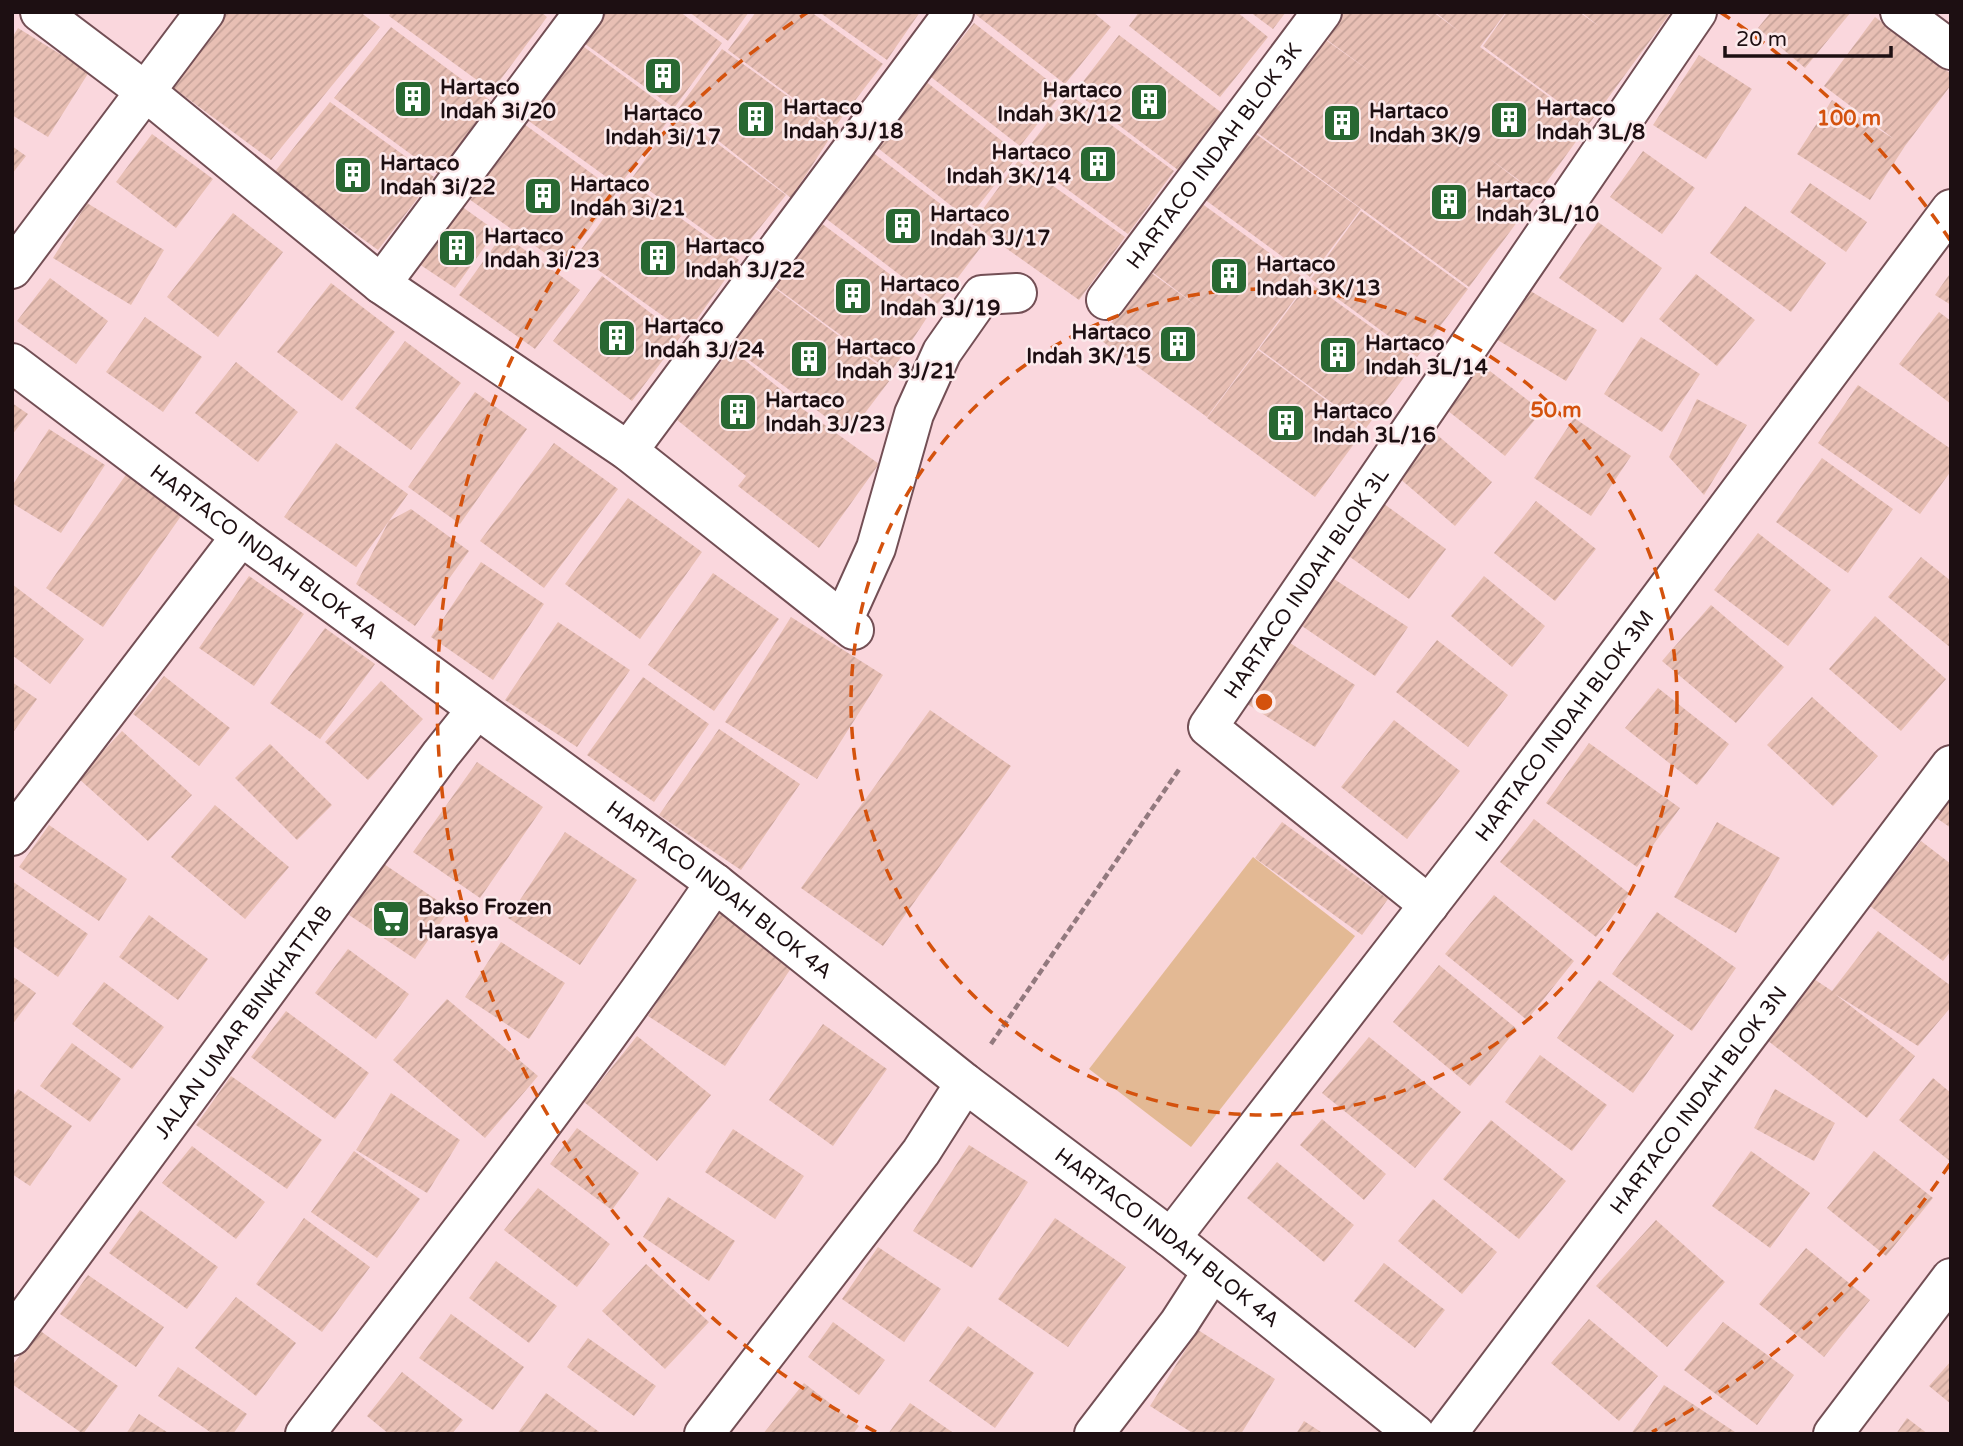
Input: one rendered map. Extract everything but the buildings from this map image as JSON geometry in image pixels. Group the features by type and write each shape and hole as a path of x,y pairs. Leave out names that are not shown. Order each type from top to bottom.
{"street":[{"path":"40,12 146,92 381,284 628,451 849,626 876,548 914,414 942,352 982,295 1017,293"},
{"path":"12,269 205,12"},
{"path":"381,284 584,12"},
{"path":"628,451 954,12"},
{"name":"HARTACO INDAH BLOK 3K","path":"1106,300 1322,12"},
{"name":"HARTACO INDAH BLOK 3L","path":"1208,727 1697,12"},
{"path":"1900,12 1951,50"},
{"name":"HARTACO INDAH BLOK 3M","path":"1171,1238 1429,905 1951,209"},
{"name":"HARTACO INDAH BLOK 4A","path":"12,363 241,536 715,883 964,1083 1171,1238 1415,1434"},
{"path":"12,836 241,536"},
{"name":"JALAN UMAR BINKHATTAB","path":"12,1336 441,754 477,709"},
{"path":"1208,727 1429,905"},
{"name":"HARTACO INDAH BLOK 3N","path":"1447,1434 1951,765"},
{"path":"305,1434 516,1159 665,957 715,883"},
{"path":"704,1434 920,1152 964,1083"},
{"path":"1094,1434 1179,1323 1212,1272"},
{"path":"1833,1434 1951,1278"}],"path":[{"path":"964,1083 1208,727"}],"shaded area":[{"path":"1253,857 1355,936 1191,1147 1089,1069"}],"place":[{"name":"Hartaco Indah 3i/17","path":"663,76"},
{"name":"Hartaco Indah 3i/20","path":"413,99"},
{"name":"Hartaco Indah 3K/12","path":"1149,102"},
{"name":"Hartaco Indah 3J/18","path":"756,119"},
{"name":"Hartaco Indah 3L/8","path":"1509,120"},
{"name":"Hartaco Indah 3K/9","path":"1342,123"},
{"name":"Hartaco Indah 3K/14","path":"1098,164"},
{"name":"Hartaco Indah 3i/22","path":"353,175"},
{"name":"Hartaco Indah 3i/21","path":"543,196"},
{"name":"Hartaco Indah 3L/10","path":"1449,202"},
{"name":"Hartaco Indah 3J/17","path":"903,226"},
{"name":"Hartaco Indah 3i/23","path":"457,248"},
{"name":"Hartaco Indah 3J/22","path":"658,258"},
{"name":"Hartaco Indah 3K/13","path":"1229,276"},
{"name":"Hartaco Indah 3J/19","path":"853,296"},
{"name":"Hartaco Indah 3J/24","path":"617,338"},
{"name":"Hartaco Indah 3K/15","path":"1178,344"},
{"name":"Hartaco Indah 3L/14","path":"1338,355"},
{"name":"Hartaco Indah 3J/21","path":"809,359"},
{"name":"Hartaco Indah 3J/23","path":"738,412"},
{"name":"Hartaco Indah 3L/16","path":"1286,423"},
{"name":"Bakso Frozen Harasya","path":"391,919"}]}
